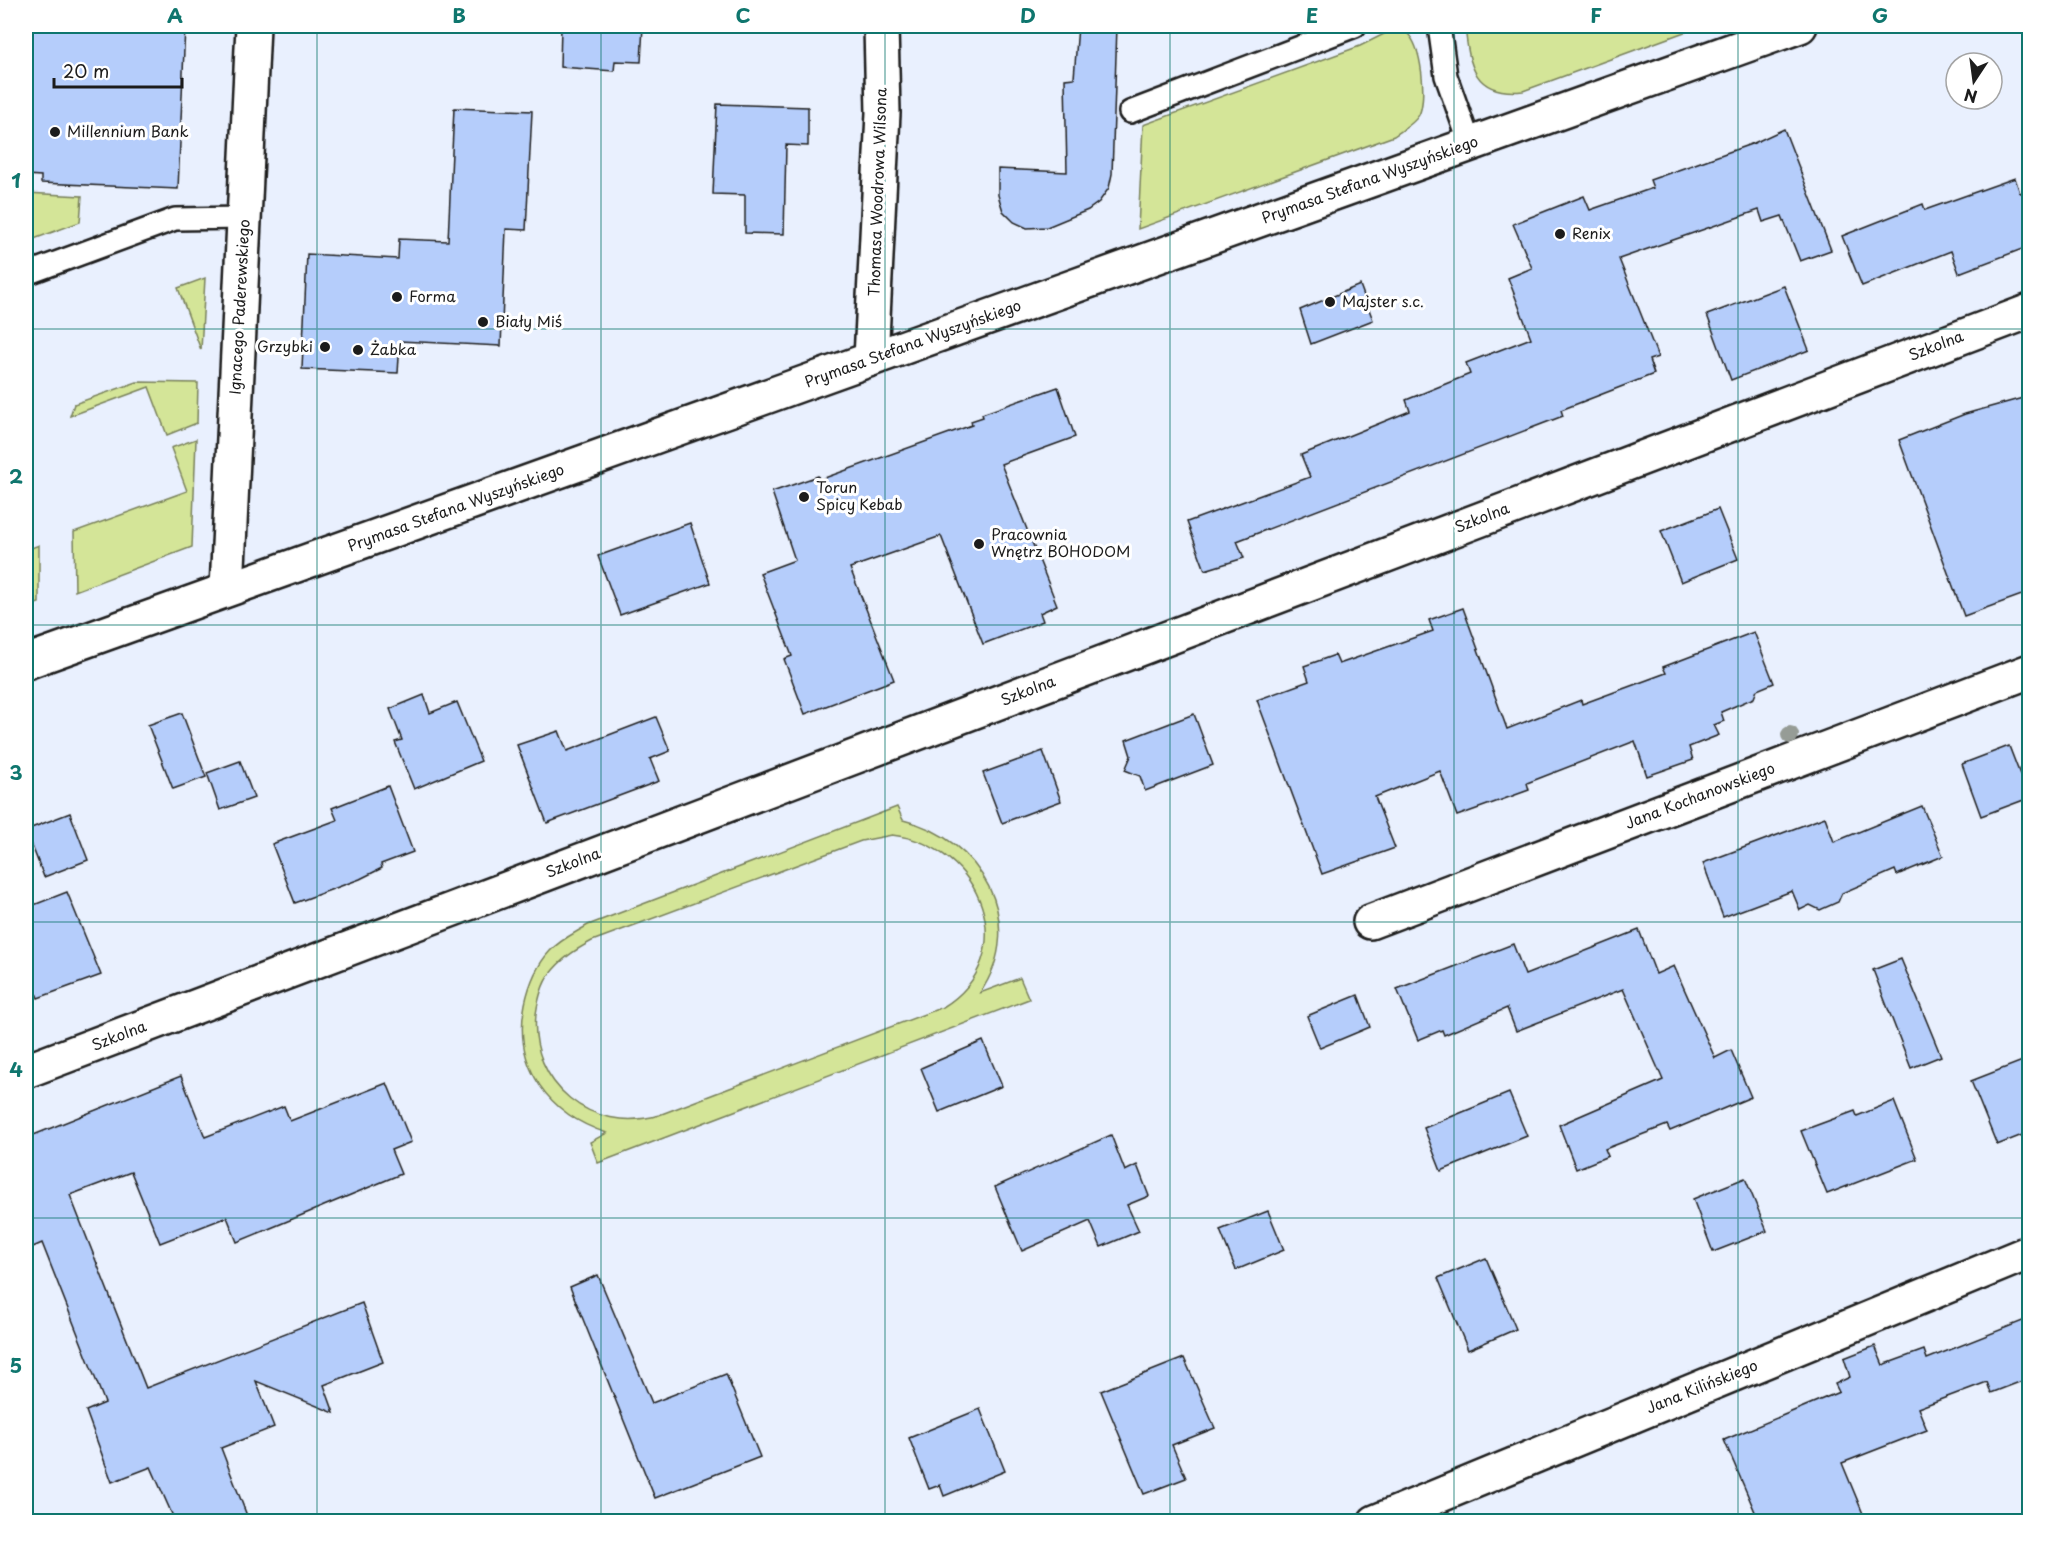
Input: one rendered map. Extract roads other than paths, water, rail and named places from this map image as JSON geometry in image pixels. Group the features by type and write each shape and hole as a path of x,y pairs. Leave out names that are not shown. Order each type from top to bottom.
{"street":[{"name":"Ignacego Paderewskiego","path":"227,590 253,26"},
{"name":"Thomasa Woodrowa Wilsona","path":"871,359 883,113 881,26"},
{"name":"Prymasa Stefana Wyszyńskiego","path":"26,662 1800,26"},
{"name":"Szkolna","path":"26,1071 2030,310"},
{"name":"Jana Kochanowskiego","path":"1370,922 2030,671"},
{"name":"Jana Kilińskiego","path":"1375,1521 2030,1252"}],"lane":[{"path":"1130,112 1355,26"},
{"path":"1439,26 1446,76 1470,144"},
{"path":"26,274 175,219 244,218"}],"place":[{"name":"Millennium Bank","path":"55,132"},
{"name":"Renix","path":"1560,234"},
{"name":"Forma","path":"397,297"},
{"name":"Majster s.c.","path":"1330,302"},
{"name":"Biały Miś","path":"483,322"},
{"name":"Grzybki","path":"325,347"},
{"name":"Żabka","path":"358,350"},
{"name":"Torun Spicy Kebab","path":"804,497"},
{"name":"Pracownia Wnętrz BOHODOM","path":"979,544"}]}
